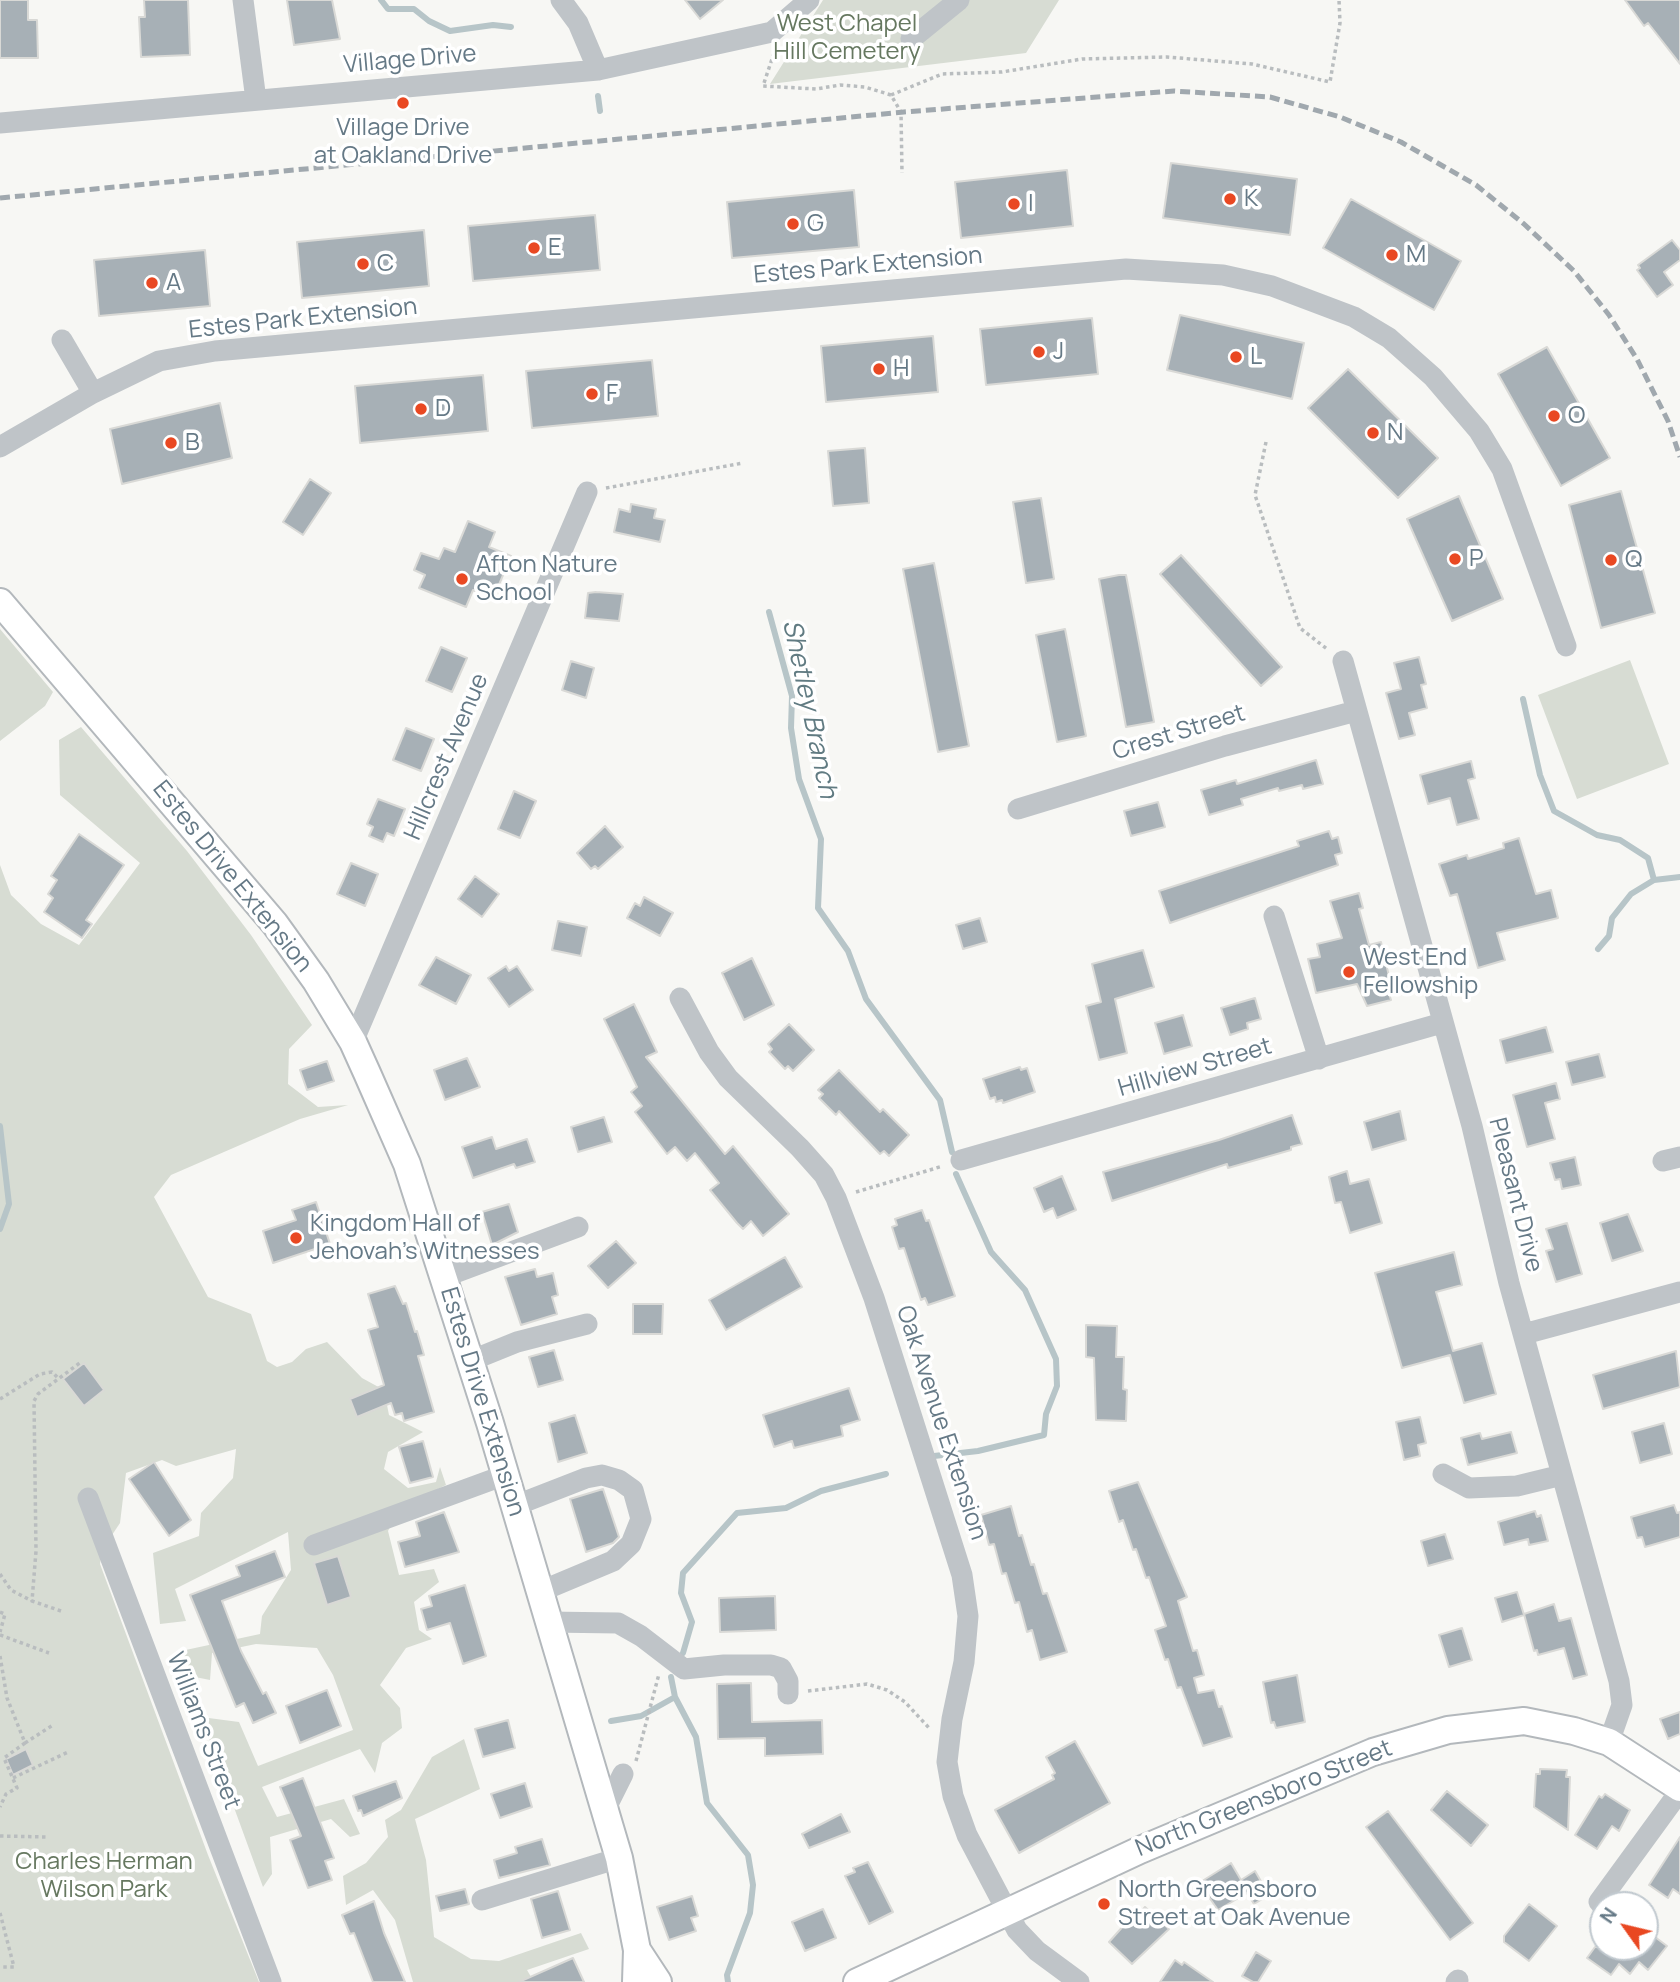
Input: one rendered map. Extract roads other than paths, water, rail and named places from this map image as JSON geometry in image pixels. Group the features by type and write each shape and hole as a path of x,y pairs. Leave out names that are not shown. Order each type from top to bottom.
{"main road":[{"name":"Estes Drive Extension","path":"0,602 275,924 316,982 353,1042 407,1164 505,1475 619,1858 637,1950 636,1982"},
{"name":"North Greensboro Street","path":"857,1982 1152,1844 1373,1752 1417,1738 1474,1725 1524,1721 1609,1742 1680,1790"},
{"name":"Estes Drive Extension","path":"637,1950 658,1982"}],"street":[{"path":"243,0 256,100"},
{"path":"561,0 578,23 598,70"},
{"name":"Village Drive","path":"0,123 598,70 772,32 809,0"},
{"path":"911,38 959,0"},
{"name":"Estes Park Extension","path":"0,447 93,393 159,361 215,351 1126,269 1223,275 1272,286 1354,317 1389,338 1433,377 1479,431 1502,469 1566,646"},
{"path":"62,340 93,393"},
{"name":"Hillcrest Avenue","path":"353,1042 587,492"},
{"name":"Pleasant Drive","path":"1343,661 1472,1126 1524,1334 1623,1696 1609,1742"},
{"name":"Crest Street","path":"1018,809 1225,746 1356,712"},
{"path":"1274,916 1319,1059"},
{"name":"Oak Avenue Extension","path":"680,998 709,1052 728,1078 800,1148 824,1175 836,1198 874,1298 962,1575 968,1616 964,1662 952,1719 947,1762 953,1796 967,1835 1023,1938 1079,1982"},
{"name":"Hillview Street","path":"961,1160 1442,1023"},
{"path":"444,1278 578,1227"},
{"path":"1524,1334 1680,1292"},
{"path":"470,1361 517,1342 587,1324"},
{"path":"1443,1474 1469,1488 1517,1486 1562,1475"},
{"path":"314,1545 505,1475"},
{"path":"514,1506 586,1478 602,1475 619,1480 633,1490 641,1519 631,1544 613,1561 539,1592"},
{"name":"Williams Street","path":"88,1498 271,1982"},
{"path":"548,1622 618,1623 684,1669 759,1665 781,1668 788,1681 788,1694"},
{"path":"605,1810 623,1774"},
{"path":"1607,1891 1680,1790"},
{"path":"482,1900 619,1858"}],"waterway":[{"name":"Shetley Branch","path":"381,0 388,9 414,9 429,21 450,31 493,25 511,27"},
{"name":"Shetley Branch","path":"598,96 600,111"},
{"name":"Shetley Branch","path":"769,612 792,696 791,728 799,779 821,839 818,908 848,951 866,999 940,1100 952,1152"},
{"path":"1523,699 1540,775 1554,811 1597,835 1620,840 1648,858 1654,880"},
{"path":"1598,949 1609,936 1612,918 1631,894 1654,880 1680,877"},
{"path":"0,1126 9,1204 0,1229"},
{"name":"Shetley Branch","path":"934,1456 978,1451 1044,1435 1046,1414 1057,1386 1056,1359 1025,1290 991,1252 956,1174"},
{"name":"Shetley Branch","path":"683,1653 692,1622 681,1593 683,1573 737,1513 786,1508 821,1491 886,1474"},
{"name":"Shetley Branch","path":"671,1677 675,1697 696,1737 707,1803 748,1855 753,1885 750,1913 727,1975 728,1982"},
{"path":"611,1721 641,1716 675,1697"}],"railway":[{"path":"0,198 904,112 1174,91 1270,97 1340,117 1401,142 1476,185 1524,224 1574,271 1609,315 1637,359 1668,421 1680,457"}],"place":[{"name":"Village Drive at Oakland Drive","path":"403,103"},
{"name":"K","path":"1230,199"},
{"name":"I","path":"1014,204"},
{"name":"G","path":"793,224"},
{"name":"E","path":"534,248"},
{"name":"M","path":"1392,255"},
{"name":"C","path":"363,264"},
{"name":"A","path":"152,283"},
{"name":"J","path":"1039,352"},
{"name":"L","path":"1236,357"},
{"name":"H","path":"879,369"},
{"name":"F","path":"592,394"},
{"name":"D","path":"421,409"},
{"name":"O","path":"1554,416"},
{"name":"N","path":"1373,433"},
{"name":"B","path":"171,443"},
{"name":"P","path":"1455,559"},
{"name":"Q","path":"1611,560"},
{"name":"Afton Nature School","path":"462,579"},
{"name":"West End Fellowship","path":"1349,972"},
{"name":"Kingdom Hall of Jehovah’s Witnesses","path":"296,1238"},
{"name":"North Greensboro Street at Oak Avenue","path":"1104,1904"}],"park label":[{"name":"West Chapel Hill Cemetery","path":"847,38"},
{"name":"Charles Herman Wilson Park","path":"104,1876"}]}
